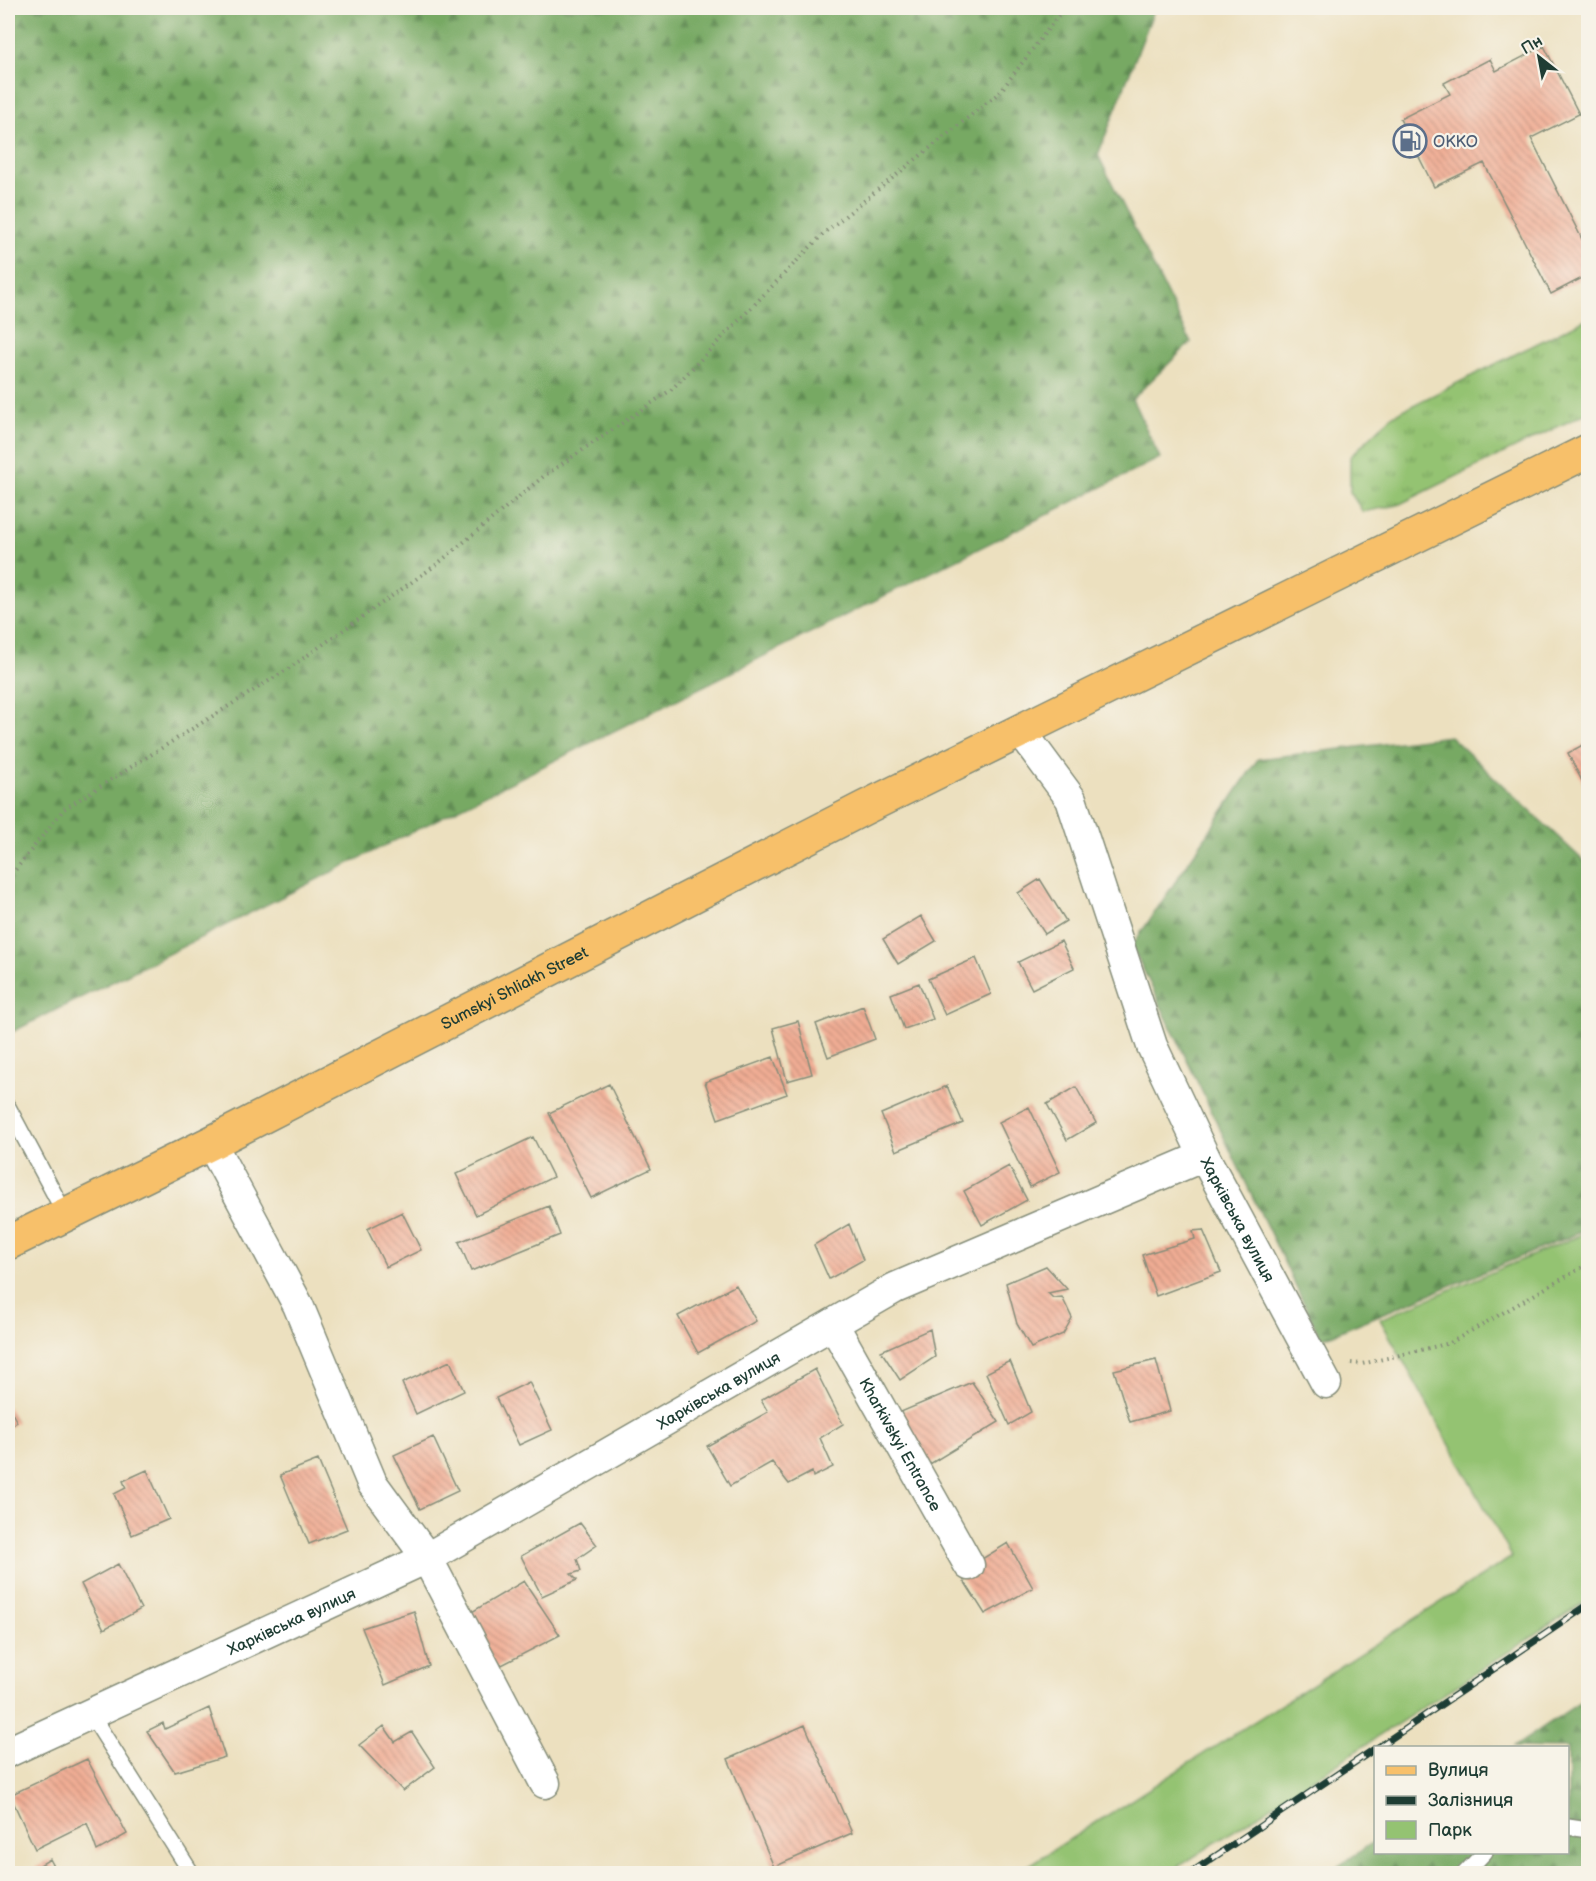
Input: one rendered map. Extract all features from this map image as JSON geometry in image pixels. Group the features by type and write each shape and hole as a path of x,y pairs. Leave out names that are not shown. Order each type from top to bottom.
{"main road":[{"name":"Sumskyi Shliakh Street","path":"8,1243 211,1143 864,808 1588,451"}],"street":[{"path":"1020,730 1071,799 1152,1046 1204,1156"},
{"path":"211,1143 298,1305 372,1483 427,1558 545,1783"},
{"name":"Харківська вулиця","path":"8,1752 427,1558 895,1288 1204,1156 1320,1372"},
{"name":"Kharkivskyi Entrance","path":"833,1324 969,1565"}],"lane":[{"path":"8,1107 65,1214"},
{"path":"90,1713 192,1874"},
{"path":"1569,1827 1588,1830"},
{"path":"1464,1874 1483,1854"}],"path":[{"path":"8,879 64,809 288,669 436,565 544,476 671,390 825,232 1000,92 1064,8"},
{"path":"1320,1372 1450,1343 1588,1264"}],"green space":[{"path":"8,8 1158,8 1154,10 1098,155 1191,342 1132,399 1160,458 8,1034"},
{"path":"1588,318 1588,412 1398,505 1363,512 1350,492 1350,457 1393,415"},
{"path":"1450,736 1588,865 1588,1229 1321,1339 1132,946 1258,759"},
{"path":"1588,1232 1588,1600 1169,1873 1017,1873 1512,1557 1380,1319"},
{"path":"1588,1697 1588,1871 1583,1874 1327,1874 1374,1842 1374,1854 1569,1854 1569,1746 1515,1746"}],"building":[{"path":"1544,46 1579,114 1531,138 1588,251 1588,275 1551,294 1484,163 1434,187 1400,119 1450,94 1444,83 1490,59 1496,71"},
{"path":"1588,742 1588,793 1568,753"},
{"path":"1040,879 1066,921 1045,934 1018,893"},
{"path":"921,916 936,941 898,964 883,939"},
{"path":"1061,941 1074,968 1032,989 1018,962"},
{"path":"976,958 991,994 945,1015 928,979"},
{"path":"919,983 933,1019 904,1029 891,994"},
{"path":"863,1006 875,1039 828,1057 816,1024"},
{"path":"798,1021 812,1074 787,1081 773,1028"},
{"path":"773,1057 787,1094 718,1119 705,1082"},
{"path":"609,1084 651,1169 591,1198 549,1113"},
{"path":"947,1086 963,1123 896,1151 881,1114"},
{"path":"1076,1087 1096,1123 1067,1140 1047,1104"},
{"path":"1029,1107 1060,1172 1030,1187 999,1122"},
{"path":"533,1137 553,1177 476,1215 456,1174"},
{"path":"1009,1166 1027,1200 982,1225 964,1191"},
{"path":"549,1206 560,1235 471,1271 459,1242"},
{"path":"402,1212 421,1250 386,1267 367,1229"},
{"path":"849,1224 863,1260 829,1279 814,1245"},
{"path":"1203,1230 1221,1272 1156,1296 1142,1255 1195,1239 1193,1231"},
{"path":"1046,1266 1067,1289 1048,1293 1053,1298 1062,1297 1072,1318 1063,1334 1031,1348 1017,1324 1006,1283"},
{"path":"736,1285 756,1321 698,1353 678,1316"},
{"path":"930,1329 935,1357 900,1380 881,1351"},
{"path":"1156,1360 1170,1411 1130,1422 1114,1370"},
{"path":"450,1361 464,1391 416,1414 402,1383"},
{"path":"1010,1361 1031,1412 1009,1425 986,1373"},
{"path":"815,1369 843,1424 820,1438 833,1467 813,1477 812,1472 789,1484 772,1462 730,1486 707,1446 768,1412 761,1400"},
{"path":"529,1382 552,1430 519,1445 496,1398"},
{"path":"972,1382 999,1422 925,1467 896,1414"},
{"path":"8,1406 17,1422 8,1428"},
{"path":"433,1437 458,1491 420,1509 394,1455"},
{"path":"318,1460 347,1529 309,1544 280,1475"},
{"path":"147,1470 169,1519 132,1535 114,1494 126,1488 123,1481"},
{"path":"580,1523 597,1545 577,1559 581,1571 571,1574 577,1580 542,1596 521,1556"},
{"path":"1008,1543 1033,1588 985,1614 959,1573"},
{"path":"118,1564 141,1609 104,1629 81,1584"},
{"path":"524,1581 560,1635 496,1668 470,1613"},
{"path":"414,1611 429,1666 385,1685 362,1628"},
{"path":"209,1708 225,1757 175,1772 147,1731 163,1723 165,1729"},
{"path":"805,1725 852,1833 774,1867 728,1759"},
{"path":"384,1726 395,1742 412,1732 435,1767 403,1791 359,1745"},
{"path":"87,1759 127,1834 97,1851 87,1823 35,1849 10,1795"},
{"path":"50,1859 58,1874 25,1874"}],"railway":[{"path":"1380,1746 1588,1605"},
{"path":"1189,1874 1374,1749"}],"place":[{"name":"OKKO","path":"1410,141"}]}
